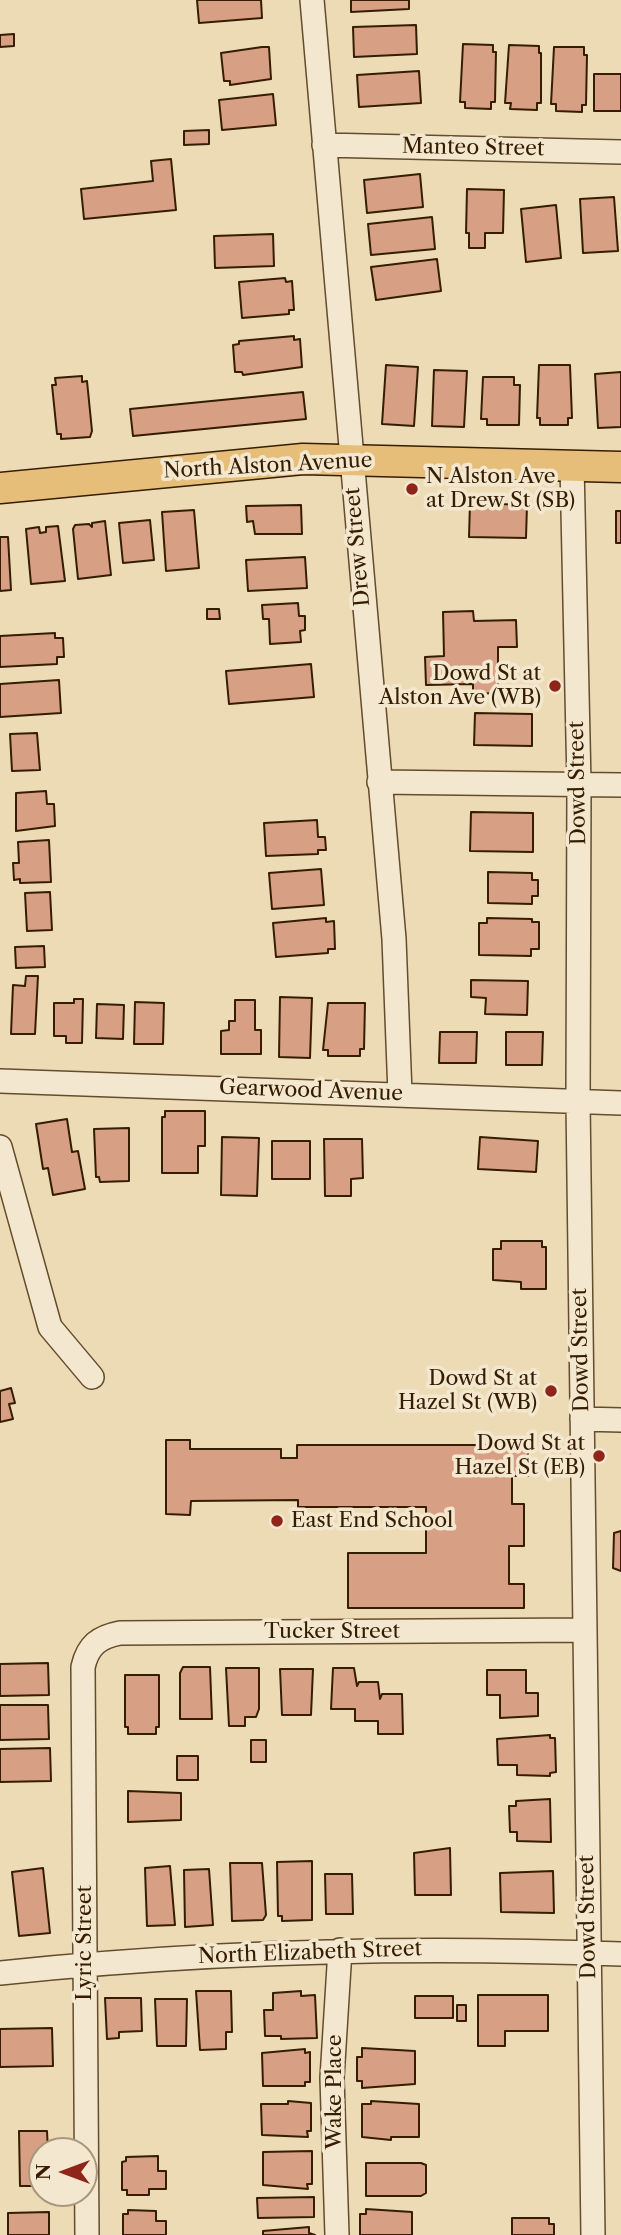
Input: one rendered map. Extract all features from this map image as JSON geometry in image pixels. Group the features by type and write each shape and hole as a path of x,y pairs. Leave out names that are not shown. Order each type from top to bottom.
{"main road":[{"name":"North Alston Avenue","path":"0,488 213,466 350,459 621,467"}],"street":[{"name":"Drew Street","path":"312,0 394,939 400,1094"},
{"name":"Manteo Street","path":"324,145 621,152"},
{"name":"Dowd Street","path":"572,466 579,784 578,1102 593,2235"},
{"path":"379,782 621,785"},
{"name":"Gearwood Avenue","path":"0,1081 621,1103"},
{"path":"0,1147 50,1327 92,1377"},
{"path":"582,1419 621,1420"},
{"name":"Tucker Street","path":"86,1651 102,1637 120,1633 584,1630"},
{"name":"Lyric Street","path":"86,1651 83,1667 87,2235"},
{"name":"Wake Place","path":"337,2235 332,2078 340,1950"},
{"name":"North Elizabeth Street","path":"0,1973 265,1951 621,1954"}],"building":[{"path":"197,0 261,0 262,18 199,23"},
{"path":"351,0 409,0 409,9 351,12"},
{"path":"416,25 417,54 354,57 353,27"},
{"path":"14,34 14,46 0,47 0,35"},
{"path":"463,44 493,45 493,52 496,52 495,102 491,102 491,109 465,108 465,102 460,102"},
{"path":"509,45 539,46 541,103 537,103 537,110 510,109 511,103 505,103"},
{"path":"269,47 271,79 230,85 230,81 224,81 221,53"},
{"path":"554,47 584,47 584,55 587,55 586,105 582,105 582,112 556,111 556,104 551,104"},
{"path":"419,71 421,103 359,107 357,75"},
{"path":"594,74 621,74 621,111 594,111"},
{"path":"273,94 276,125 222,130 219,100"},
{"path":"209,130 209,144 184,145 184,131"},
{"path":"171,159 176,210 84,219 81,189 153,181 151,161"},
{"path":"420,174 423,207 367,213 364,180"},
{"path":"467,189 504,190 503,233 485,233 485,248 469,248 469,233 466,233"},
{"path":"614,197 618,251 583,253 580,199"},
{"path":"556,205 561,258 526,262 521,209"},
{"path":"432,217 435,249 371,255 368,224"},
{"path":"273,234 274,266 215,268 214,236"},
{"path":"437,259 441,291 376,300 371,267"},
{"path":"285,278 286,282 292,281 294,310 289,310 289,314 242,318 239,282"},
{"path":"294,336 294,340 300,339 302,367 243,375 242,372 235,372 233,345 239,344 239,341"},
{"path":"386,365 418,367 414,426 382,424"},
{"path":"539,365 570,365 572,418 568,418 568,425 540,425 540,418 537,418"},
{"path":"434,370 467,371 464,427 432,426"},
{"path":"621,372 621,427 598,428 595,374"},
{"path":"82,376 82,382 87,381 92,431 90,437 61,439 61,434 57,434 52,385 56,385 55,378"},
{"path":"483,377 514,377 514,385 520,385 519,425 487,425 487,419 481,419"},
{"path":"303,392 306,419 133,436 130,409"},
{"path":"470,503 527,505 526,538 469,537"},
{"path":"301,505 302,534 255,534 253,521 247,522 246,506"},
{"path":"194,510 199,568 166,571 162,512"},
{"path":"616,511 621,511 621,543 616,543"},
{"path":"150,520 154,560 123,563 119,523"},
{"path":"105,521 111,575 78,579 73,529 75,525 89,524 92,527 92,523"},
{"path":"58,526 65,581 31,584 26,529 39,527 40,533 46,532 46,527"},
{"path":"0,537 8,537 11,590 0,591"},
{"path":"305,557 307,588 248,591 246,560"},
{"path":"298,603 299,616 305,616 305,630 300,631 301,642 270,644 269,619 263,619 262,605"},
{"path":"207,609 219,609 220,619 207,619"},
{"path":"473,611 474,621 516,620 517,647 498,647 498,693 473,694 473,684 426,685 425,657 444,656 443,612"},
{"path":"55,633 55,638 63,638 64,657 57,657 57,664 0,667 0,636"},
{"path":"311,664 314,697 229,704 226,671"},
{"path":"59,680 61,713 0,717 0,684"},
{"path":"475,713 532,714 532,746 474,745"},
{"path":"37,733 40,770 12,771 10,734"},
{"path":"46,791 47,804 54,804 55,826 16,831 16,793"},
{"path":"471,812 533,813 533,852 470,851"},
{"path":"317,820 318,837 325,837 326,850 318,850 318,854 266,856 264,823"},
{"path":"49,840 51,882 20,883 20,879 14,880 13,863 19,863 18,842"},
{"path":"321,869 324,905 272,909 269,873"},
{"path":"488,872 532,873 532,880 538,880 538,896 532,896 532,904 488,903"},
{"path":"50,892 52,930 27,931 25,893"},
{"path":"326,918 326,922 334,921 335,949 328,949 328,953 276,957 273,923"},
{"path":"487,918 532,919 532,922 539,922 539,949 531,949 531,956 479,955 479,923 487,923"},
{"path":"44,946 45,967 16,968 15,947"},
{"path":"26,976 38,976 35,1034 11,1034 13,985 25,986"},
{"path":"471,980 528,981 527,1015 485,1014 486,998 471,997"},
{"path":"280,997 312,998 310,1058 279,1057"},
{"path":"74,999 83,999 82,1043 66,1043 66,1036 54,1036 54,1003 74,1003"},
{"path":"235,1000 255,1000 255,1030 261,1030 261,1054 221,1054 221,1031 229,1030 229,1021 235,1021"},
{"path":"135,1002 164,1003 163,1044 134,1044"},
{"path":"328,1003 365,1003 364,1049 360,1049 360,1056 328,1056 328,1050 323,1050"},
{"path":"97,1004 124,1005 123,1039 96,1038"},
{"path":"440,1032 477,1032 476,1063 439,1063"},
{"path":"506,1032 543,1032 542,1065 506,1065"},
{"path":"165,1111 205,1111 205,1146 198,1146 198,1173 162,1173 162,1117 165,1117"},
{"path":"67,1119 72,1152 78,1151 85,1189 53,1195 48,1168 43,1169 36,1124"},
{"path":"129,1128 129,1181 100,1182 99,1177 96,1177 94,1129"},
{"path":"222,1137 259,1138 257,1196 221,1195"},
{"path":"480,1137 538,1141 536,1172 478,1169"},
{"path":"324,1139 362,1139 363,1178 351,1179 351,1196 325,1196"},
{"path":"272,1141 310,1141 310,1179 272,1179"},
{"path":"501,1241 542,1241 542,1247 546,1247 546,1289 521,1289 521,1282 493,1280 493,1249 501,1249"},
{"path":"11,1388 15,1403 9,1404 13,1419 0,1422 0,1391"},
{"path":"166,1440 190,1440 190,1449 281,1449 281,1458 297,1458 297,1445 528,1445 528,1476 512,1476 512,1504 524,1504 524,1546 509,1546 509,1584 524,1584 524,1608 348,1608 348,1553 426,1553 426,1507 298,1507 298,1500 191,1501 190,1515 166,1514"},
{"path":"621,1531 621,1571 613,1568 614,1533"},
{"path":"48,1663 49,1695 0,1696 0,1664"},
{"path":"183,1667 210,1667 212,1719 180,1719 180,1673"},
{"path":"226,1668 259,1668 259,1709 256,1717 245,1717 245,1726 229,1726"},
{"path":"333,1668 354,1668 357,1686 359,1682 378,1682 380,1699 382,1694 402,1694 403,1734 378,1734 378,1721 355,1721 355,1709 331,1709"},
{"path":"280,1669 313,1669 311,1715 282,1715"},
{"path":"487,1670 526,1670 526,1693 538,1693 538,1716 500,1718 500,1695 487,1695"},
{"path":"125,1675 159,1675 159,1727 156,1727 156,1734 128,1734 128,1727 125,1727"},
{"path":"0,1705 48,1705 49,1739 0,1740"},
{"path":"550,1735 550,1738 555,1738 556,1772 550,1773 550,1776 517,1775 517,1765 498,1765 497,1739"},
{"path":"251,1740 266,1740 266,1762 251,1762"},
{"path":"50,1748 51,1781 0,1782 0,1749"},
{"path":"177,1756 198,1756 198,1780 177,1780"},
{"path":"128,1791 181,1793 181,1820 128,1822"},
{"path":"550,1799 551,1842 517,1841 517,1832 510,1832 509,1806 516,1806 516,1801"},
{"path":"450,1848 451,1895 415,1895 414,1853"},
{"path":"312,1861 312,1920 282,1921 282,1916 278,1916 277,1862"},
{"path":"230,1863 262,1863 266,1915 263,1920 232,1921"},
{"path":"170,1866 175,1925 147,1926 145,1868"},
{"path":"43,1868 50,1933 19,1936 12,1872"},
{"path":"209,1869 213,1925 185,1927 184,1870"},
{"path":"553,1871 554,1913 501,1912 500,1873"},
{"path":"325,1874 352,1874 353,1914 326,1914"},
{"path":"196,1991 231,1991 232,2032 226,2032 226,2049 200,2050"},
{"path":"301,1991 301,1996 315,1995 317,2038 281,2039 281,2036 265,2036 264,2010 273,2010 273,1993"},
{"path":"478,1995 548,1995 548,2031 505,2031 505,2046 478,2046"},
{"path":"415,1996 453,1996 453,2018 415,2018"},
{"path":"105,1998 141,1998 142,2031 119,2032 119,2038 107,2039"},
{"path":"155,1999 187,1999 186,2046 157,2046"},
{"path":"457,2005 466,2005 466,2021 457,2021"},
{"path":"52,2028 53,2066 0,2067 0,2029"},
{"path":"362,2048 415,2051 415,2084 362,2088 362,2081 357,2081 357,2057 362,2057"},
{"path":"305,2049 305,2053 310,2052 310,2082 305,2082 305,2086 263,2086 262,2053"},
{"path":"288,2101 311,2103 311,2131 307,2131 308,2137 262,2135 261,2104 288,2104"},
{"path":"371,2101 419,2104 419,2137 391,2137 391,2140 362,2137 362,2104 371,2104"},
{"path":"19,2131 47,2131 47,2137 28,2137 28,2186 20,2186"},
{"path":"312,2151 312,2184 307,2184 308,2189 263,2185 263,2152"},
{"path":"158,2156 158,2171 166,2171 166,2189 149,2189 149,2195 127,2195 127,2190 122,2190 122,2162 126,2161 126,2157"},
{"path":"366,2163 426,2165 426,2193 421,2196 366,2196"},
{"path":"314,2197 314,2217 258,2218 257,2198"},
{"path":"366,2209 412,2212 412,2235 360,2235 360,2214 366,2214"},
{"path":"128,2210 156,2211 156,2221 166,2221 166,2235 123,2235 123,2214 128,2214"},
{"path":"49,2212 49,2235 8,2235 8,2213"},
{"path":"512,2218 549,2218 549,2224 554,2224 554,2235 512,2235"},
{"path":"309,2227 309,2233 315,2235 263,2235 263,2231"}],"place":[{"name":"N Alston Ave at Drew St (SB)","path":"412,489"},
{"name":"Dowd St at Alston Ave (WB)","path":"555,686"},
{"name":"Dowd St at Hazel St (WB)","path":"551,1391"},
{"name":"Dowd St at Hazel St (EB)","path":"599,1456"},
{"name":"East End School","path":"277,1521"}]}
